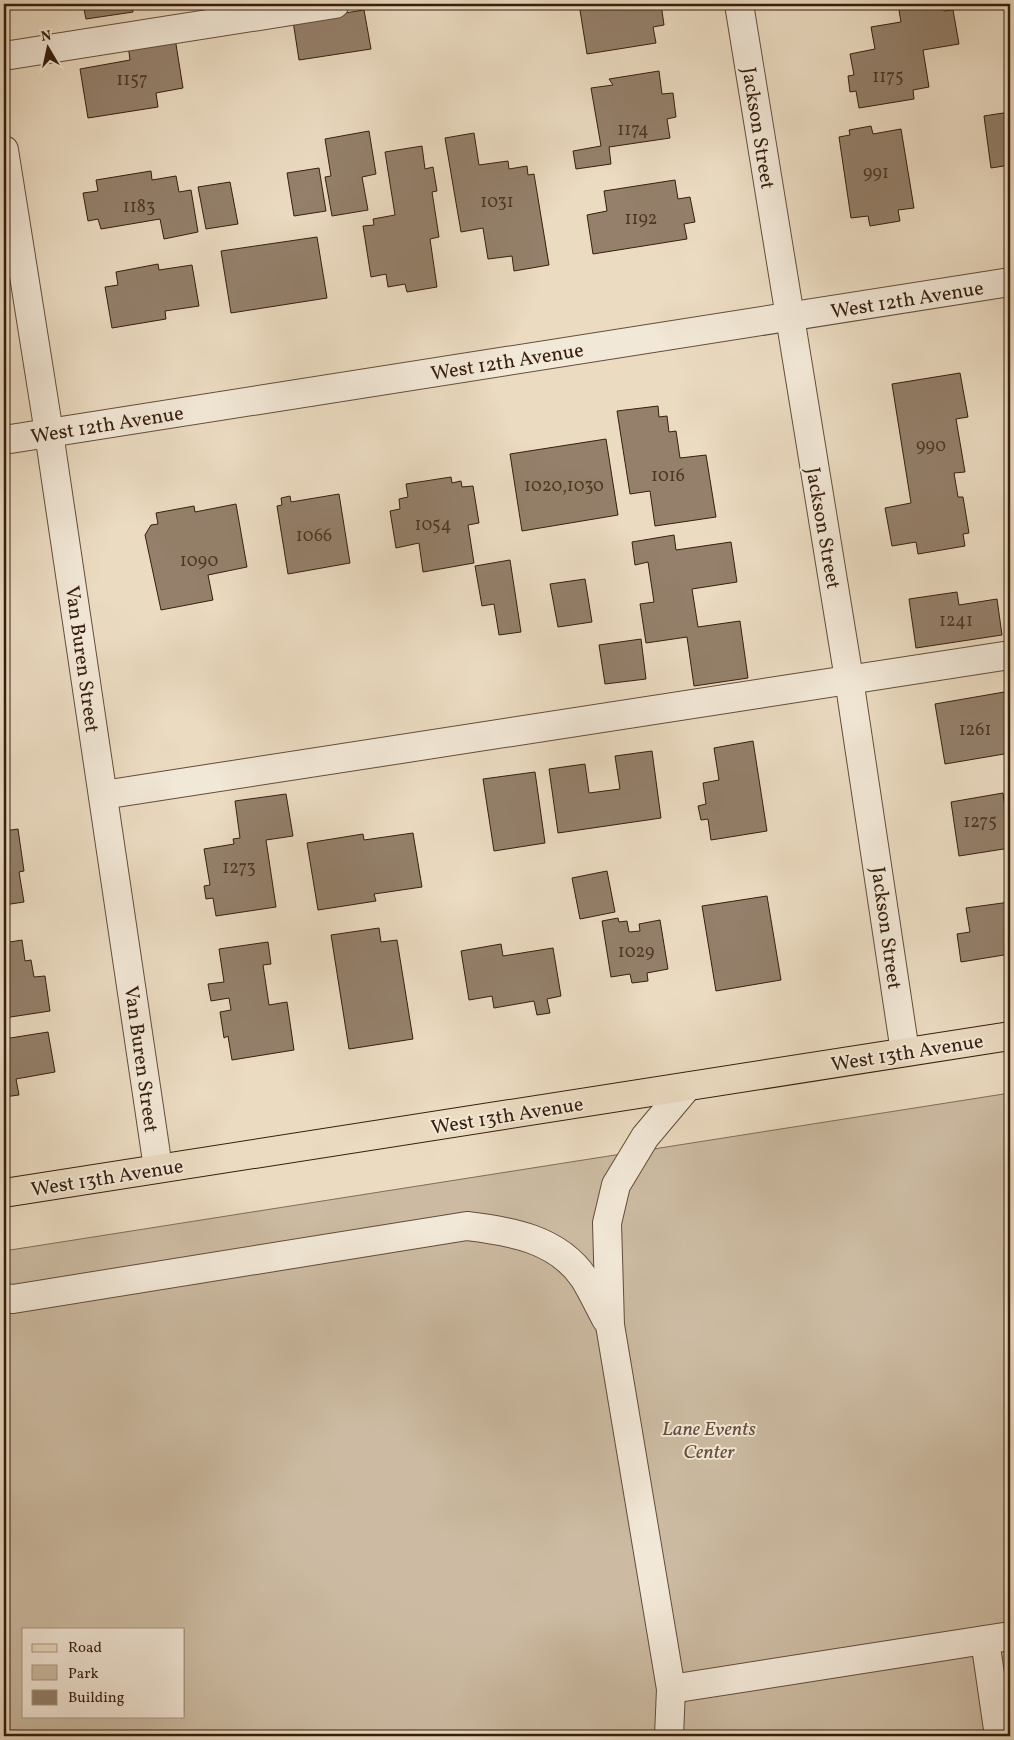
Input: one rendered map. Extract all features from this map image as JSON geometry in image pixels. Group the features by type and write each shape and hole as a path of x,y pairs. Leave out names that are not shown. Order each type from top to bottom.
{"main road":[{"name":"West 13th Avenue","path":"4,1193 1010,1036"}],"street":[{"path":"4,56 335,4"},
{"name":"Jackson Street","path":"739,4 788,317 849,679 905,1052"},
{"name":"Van Buren Street","path":"4,150 50,434 158,1168"},
{"name":"West 12th Avenue","path":"4,440 1010,282"},
{"path":"103,794 1010,655"},
{"path":"669,1736 671,1689 610,1325 606,1223 616,1184 645,1137 687,1087"},
{"path":"4,1298 13,1299 467,1226 512,1232 554,1249 582,1277 610,1325"},
{"path":"671,1689 998,1638 999,1736"}],"green space":[{"name":"Lane Events Center","path":"1010,1093 1010,1736 7,1736 4,1719 4,1251"}],"building":[{"path":"83,4 132,4 133,12 86,19"},
{"path":"579,4 661,4 664,25 653,27 656,43 587,54"},
{"path":"898,4 942,4 944,11 953,10 959,44 923,50 929,87 913,90 914,99 859,108 856,91 850,92 848,76 854,75 850,54 875,49 871,27 901,22"},
{"path":"364,10 371,49 299,60 293,21"},
{"path":"175,38 183,88 156,93 158,107 88,118 80,69 130,60 128,45"},
{"path":"659,71 662,94 673,93 676,117 667,119 670,138 609,147 611,164 576,169 573,151 601,146 591,88 613,85 609,79"},
{"path":"1010,112 1010,165 991,168 984,116"},
{"path":"871,126 873,134 901,129 914,208 898,210 900,221 870,226 868,216 851,218 839,137 850,135 849,130"},
{"path":"369,131 376,174 362,177 368,210 332,216 325,177 331,176 325,139"},
{"path":"474,133 479,165 508,161 509,169 527,166 528,175 534,174 549,265 514,271 512,256 488,259 483,228 461,232 445,138"},
{"path":"422,146 425,169 433,167 437,191 432,192 439,237 430,239 437,287 407,292 405,284 388,287 386,274 371,277 363,226 374,225 373,219 395,215 385,152"},
{"path":"319,168 326,211 294,216 287,173"},
{"path":"151,171 152,180 176,176 179,192 191,190 198,232 164,239 160,219 101,229 98,219 88,221 83,193 98,191 96,180"},
{"path":"675,180 678,199 690,197 695,222 684,224 687,239 593,254 587,215 607,211 604,191"},
{"path":"230,182 238,224 206,229 198,187"},
{"path":"317,237 327,298 231,313 221,251"},
{"path":"158,264 159,270 192,265 199,306 165,311 166,319 112,328 105,287 118,285 116,272"},
{"path":"960,373 968,417 956,419 965,472 954,473 958,497 963,497 969,533 963,534 965,546 918,554 916,542 892,546 885,508 911,503 892,384"},
{"path":"658,406 659,417 667,416 669,432 676,431 680,458 706,455 716,517 655,526 650,491 630,494 617,411"},
{"path":"606,439 618,515 522,531 510,454"},
{"path":"451,477 452,483 461,481 462,487 473,486 479,523 468,525 474,563 423,572 419,543 396,548 390,511 400,509 399,499 408,497 406,484"},
{"path":"339,494 350,563 288,574 277,506 282,505 281,498 290,496 291,502"},
{"path":"236,504 247,567 208,575 213,600 161,610 145,535 151,525 158,524 156,513 194,506 195,512"},
{"path":"674,535 676,550 731,542 737,582 692,589 698,627 740,621 748,678 694,686 687,637 646,643 640,604 654,602 648,562 635,565 632,542"},
{"path":"510,560 521,632 499,635 494,604 482,606 475,566"},
{"path":"585,579 592,622 558,627 550,584"},
{"path":"957,592 959,605 997,599 1002,635 916,648 909,599"},
{"path":"641,639 646,679 605,684 599,645"},
{"path":"1010,691 1010,753 945,764 935,704"},
{"path":"753,741 767,831 711,840 708,819 701,820 698,806 706,804 703,783 719,780 714,748"},
{"path":"652,751 661,818 558,833 549,769 585,764 589,793 620,789 615,756"},
{"path":"535,772 545,843 494,851 483,779"},
{"path":"1003,793 1010,848 959,856 951,802"},
{"path":"286,794 293,836 266,840 276,907 216,916 213,898 206,899 204,886 210,885 204,849 234,844 233,839 240,838 235,801"},
{"path":"18,829 24,871 19,872 24,902 4,905 4,831"},
{"path":"413,833 422,887 374,894 376,901 318,910 307,843 363,834 364,840"},
{"path":"607,871 615,912 580,919 572,878"},
{"path":"767,896 781,980 716,991 702,906"},
{"path":"1010,902 1010,954 961,962 957,934 970,932 966,908"},
{"path":"618,918 619,922 627,921 629,932 640,931 639,924 660,920 668,969 647,973 648,981 632,983 630,974 611,977 602,921"},
{"path":"379,928 381,942 397,940 413,1039 349,1049 331,935"},
{"path":"22,940 25,961 31,960 34,977 45,976 50,1011 4,1018 4,943"},
{"path":"268,942 271,964 263,965 269,1005 287,1002 294,1050 232,1060 228,1036 224,1038 220,1012 231,1010 229,998 211,1001 208,984 224,982 219,949"},
{"path":"501,944 503,956 553,948 561,996 547,999 550,1013 537,1015 534,1001 494,1008 492,996 469,1000 461,951"},
{"path":"48,1032 55,1072 16,1079 19,1095 4,1097 4,1039"}]}
